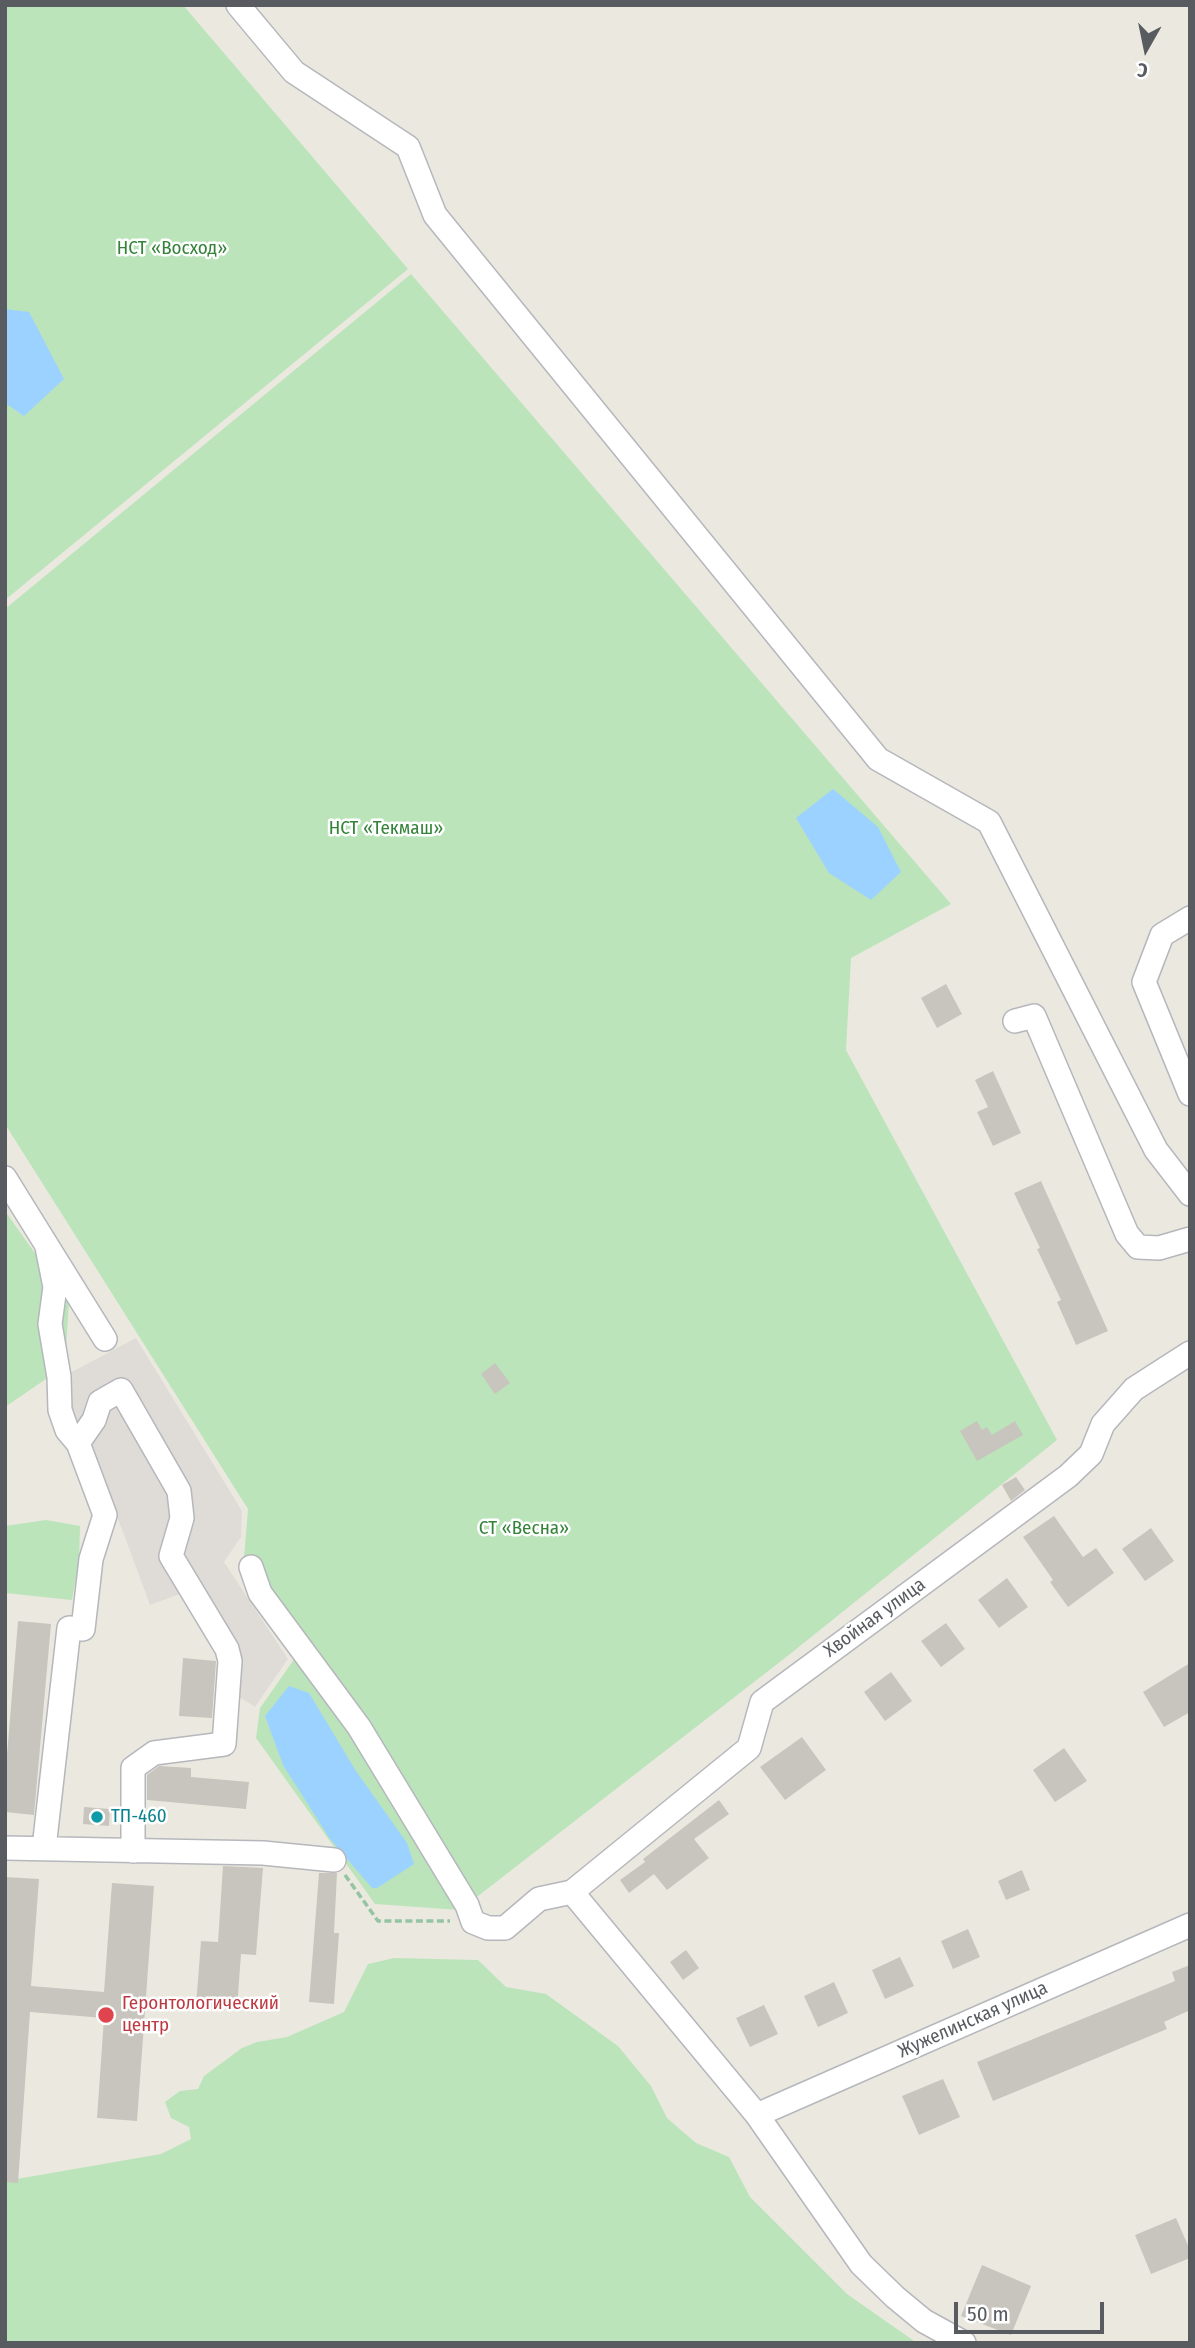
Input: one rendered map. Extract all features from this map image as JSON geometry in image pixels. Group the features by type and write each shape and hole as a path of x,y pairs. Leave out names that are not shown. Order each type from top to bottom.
{"street":[{"path":"238,5 294,72 408,146 435,215 878,759 989,822 1156,1150 1190,1194"},
{"path":"1190,918 1162,935 1144,982 1190,1094"},
{"path":"1016,1021 1034,1016 1127,1234 1138,1247 1159,1248 1190,1239"},
{"path":"5,1178 105,1339"},
{"path":"44,1849 69,1628 83,1629 91,1559 105,1516 78,1443 66,1430 60,1410 59,1377 50,1324 54,1287 47,1247"},
{"name":"Хвойная улица","path":"572,1892 748,1748 762,1702 1069,1476 1091,1454 1103,1424 1134,1389 1190,1353"},
{"path":"78,1443 94,1420 100,1402 121,1390 178,1491 182,1518 171,1556 228,1649 230,1661 224,1744 154,1753 133,1768 133,1851"},
{"path":"251,1567 260,1593 359,1727 467,1905 473,1922 488,1928 505,1928 539,1899 572,1892 757,2115 861,2264 924,2321 964,2343"},
{"path":"5,1848 263,1853 334,1860"},
{"name":"Жужелинская улица","path":"757,2115 1190,1925"}],"path":[{"path":"334,1860 378,1921 473,1922"}],"shaded area":[{"path":"136,1338 242,1511 241,1537 224,1562 288,1659 255,1707 231,1692 236,1676 183,1593 150,1605 88,1438 63,1396 66,1375"}],"green space":[{"name":"НСТ «Восход»","path":"5,5 183,5 408,269 5,600"},
{"path":"411,274 951,904 851,958 846,1050 1057,1440 785,1658 460,1910 375,1904 256,1738 260,1708 295,1658 243,1570 248,1509 5,1124 5,609"},
{"path":"5,1211 69,1301 65,1366 5,1407"},
{"path":"46,1520 80,1526 79,1561 72,1600 5,1593 5,1526"},
{"path":"394,1958 478,1960 506,1987 546,1994 618,2046 651,2086 667,2118 696,2143 729,2157 750,2197 847,2294 917,2343 5,2343 5,2181 161,2154 191,2139 189,2127 171,2118 165,2102 180,2091 198,2089 204,2076 242,2048 257,2042 287,2037 344,2012 368,1964"}],"water":[{"path":"5,309 29,312 64,379 24,416 5,403"},
{"path":"833,789 878,827 901,872 871,900 829,873 796,818"},
{"path":"289,1686 309,1693 356,1771 407,1843 414,1864 377,1888 372,1888 330,1839 283,1765 265,1716"}],"building":[{"path":"946,984 962,1014 937,1028 921,998"},
{"path":"993,1071 1021,1133 993,1146 977,1112 988,1107 975,1080"},
{"path":"1041,1181 1108,1331 1076,1345 1057,1302 1061,1300 1037,1249 1040,1248 1014,1193"},
{"path":"495,1363 510,1383 495,1394 481,1374"},
{"path":"977,1421 982,1430 987,1427 992,1435 1015,1421 1023,1435 977,1461 960,1431"},
{"path":"1016,1477 1025,1490 1011,1501 1002,1485"},
{"path":"1054,1516 1083,1557 1096,1548 1114,1573 1068,1607 1023,1537"},
{"path":"1151,1528 1174,1561 1145,1581 1122,1549"},
{"path":"1007,1578 1028,1607 999,1628 978,1600"},
{"path":"18,1621 51,1624 34,1815 5,1812 5,1779"},
{"path":"946,1623 965,1649 941,1667 921,1641"},
{"path":"183,1658 216,1661 212,1718 179,1716"},
{"path":"1190,1663 1190,1712 1164,1727 1143,1692"},
{"path":"891,1672 912,1701 885,1721 864,1692"},
{"path":"802,1737 826,1770 785,1800 760,1767"},
{"path":"1064,1748 1087,1781 1055,1802 1033,1770"},
{"path":"159,1766 191,1768 191,1777 249,1782 246,1809 147,1800 147,1775"},
{"path":"719,1800 729,1814 694,1839 709,1858 667,1890 654,1874 629,1893 620,1880"},
{"name":"ТП-460","path":"84,1807 110,1809 109,1826 83,1824"},
{"path":"223,1866 263,1868 256,1955 241,1954 237,2009 196,2006 201,1941 218,1942"},
{"path":"1022,1870 1030,1890 1006,1900 998,1881"},
{"path":"319,1873 337,1873 334,1933 339,1933 334,2004 309,2002"},
{"name":"Геронтологический центр","path":"5,1877 39,1879 31,1986 104,1992 112,1883 154,1886 137,2121 97,2118 104,2018 30,2012 18,2183 5,2182"},
{"path":"968,1929 980,1957 953,1969 941,1941"},
{"path":"686,1950 699,1968 683,1980 670,1962"},
{"path":"900,1957 914,1986 885,1999 872,1970"},
{"path":"1190,1965 1190,2015 1188,2011 1164,2022 1167,2029 993,2101 977,2062 1175,1981 1172,1972"},
{"path":"834,1982 848,2013 818,2027 804,1996"},
{"path":"764,2005 778,2034 750,2047 736,2018"},
{"path":"943,2079 960,2117 919,2135 902,2096"},
{"path":"1176,2218 1190,2250 1190,2258 1151,2274 1135,2235"},
{"path":"982,2265 1031,2286 1011,2335 961,2316"}],"place":[{"name":"ТП-460","path":"97,1817"},
{"name":"Геронтологический центр","path":"106,2015"}],"park label":[{"name":"НСТ «Текмаш»","path":"386,829"},
{"name":"СТ «Весна»","path":"524,1529"}]}
